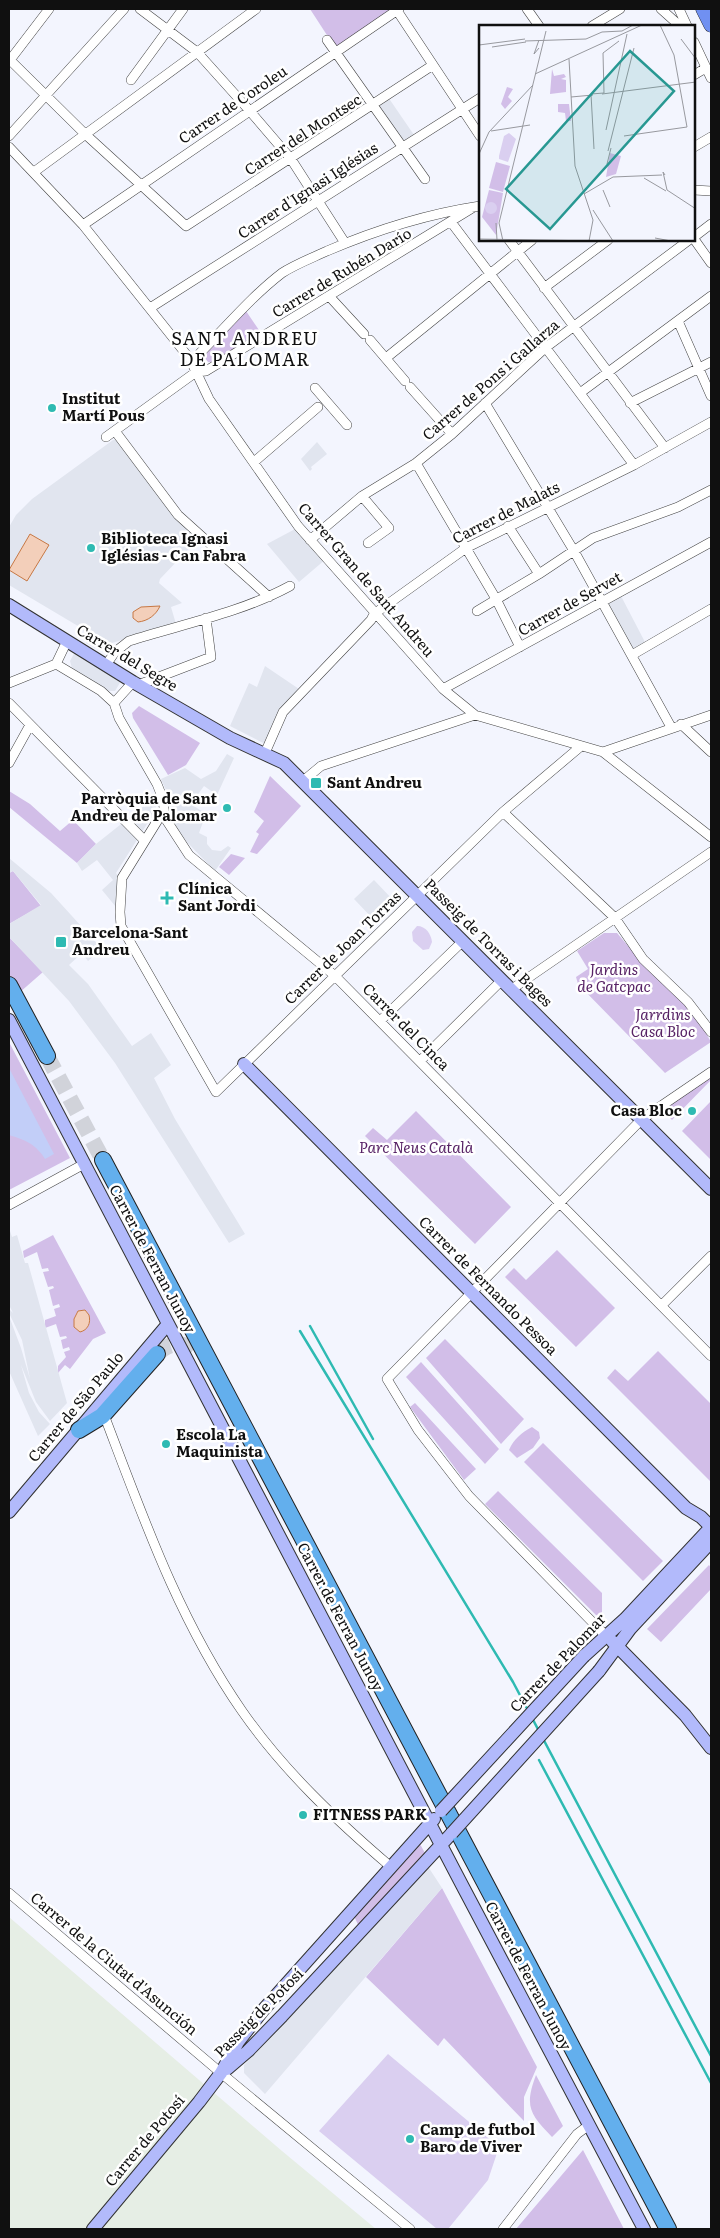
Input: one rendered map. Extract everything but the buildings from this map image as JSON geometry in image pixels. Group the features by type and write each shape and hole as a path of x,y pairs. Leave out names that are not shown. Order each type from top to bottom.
{"highway":[{"path":"9,985 47,1056"},
{"path":"103,1160 204,1359 668,2229"},
{"path":"79,1430 99,1413 157,1354"}],"main road":[{"path":"702,9 711,26"}],"street":[{"path":"49,9 9,59 140,184"},
{"path":"9,136 124,9"},
{"path":"140,9 197,52 249,110 291,159 345,243"},
{"path":"131,80 183,9"},
{"path":"34,172 256,9"},
{"path":"397,9 479,134"},
{"name":"Carrer de Coroleu","path":"83,225 397,9"},
{"path":"527,9 538,25"},
{"path":"594,25 620,9"},
{"path":"661,9 679,25"},
{"path":"679,9 687,25"},
{"path":"328,40 425,179"},
{"path":"695,44 711,78"},
{"name":"Carrer del Montsec","path":"140,184 186,226 433,65"},
{"path":"695,74 704,69 705,65"},
{"name":"Carrer d'Ignasi Iglésias","path":"150,308 479,99"},
{"path":"695,146 711,137"},
{"name":"Carrer Gran de Sant Andreu","path":"9,147 83,225 190,359 209,399 310,540 443,690 475,715 602,752 711,837"},
{"path":"695,190 711,191"},
{"path":"196,372 196,358 200,353 269,284 299,264 345,243 395,226 443,212 477,206"},
{"name":"Carrer de Rubén Darío","path":"106,437 196,372 206,371 477,206"},
{"path":"451,222 634,465"},
{"path":"695,237 711,224"},
{"path":"695,240 711,264"},
{"path":"510,241 665,448"},
{"path":"386,358 531,241"},
{"name":"Carrer de Pons i Gallarza","path":"310,540 362,496 416,463 452,434 545,348 688,241"},
{"path":"544,288 602,242"},
{"path":"329,296 452,434"},
{"path":"580,394 711,296"},
{"path":"678,321 711,396"},
{"path":"630,403 711,362"},
{"path":"315,388 323,403 347,425"},
{"path":"254,462 323,403"},
{"path":"485,403 574,551 671,727"},
{"name":"Carrer de Malats","path":"265,753 283,712 371,620 374,614 466,548 634,465 711,422"},
{"path":"115,431 178,515 269,598"},
{"path":"416,463 496,599 520,647"},
{"path":"477,610 539,574 593,538 678,507 711,490"},
{"path":"362,496 389,528 368,543"},
{"path":"508,526 539,574"},
{"name":"Carrer de Servet","path":"443,690 711,542"},
{"path":"106,665 115,652 129,641 269,598 290,586"},
{"name":"Carrer del Segre","path":"9,605 230,738"},
{"path":"632,655 711,609"},
{"path":"56,664 101,691 114,702 136,683 211,658 206,618"},
{"path":"9,683 56,664 67,641"},
{"path":"9,702 144,840 164,810"},
{"name":"Carrer del Cinca","path":"114,702 119,718 157,784 163,799 164,810 170,828 189,854 334,975 711,1356"},
{"path":"303,781 321,766 475,715"},
{"path":"602,752 711,715"},
{"path":"681,724 711,752"},
{"path":"9,763 30,725"},
{"name":"Passeig de Torras i Bages","path":"230,738 284,763 711,1189"},
{"name":"Carrer de Joan Torras","path":"144,840 122,878 120,912 122,926 216,1092 503,812 580,747"},
{"path":"503,812 615,918 643,959 688,1002 711,1032"},
{"path":"512,989 711,852"},
{"path":"380,1021 463,941"},
{"path":"420,1061 502,980"},
{"name":"Carrer de Ferran Junoy","path":"9,1020 644,2229"},
{"name":"Carrer de Fernando Pessoa","path":"244,1064 686,1508 701,1517 711,1527"},
{"path":"711,1072 642,1120 387,1378 418,1430 469,1496 685,1715 711,1748"},
{"path":"9,1204 84,1164"},
{"path":"662,1305 711,1256"},
{"name":"Carrer de São Paulo","path":"99,1413 168,1324"},
{"path":"99,1413 106,1420 160,1561 195,1632 227,1688 260,1735 304,1786 352,1833 391,1867"},
{"name":"Carrer de São Paulo","path":"9,1512 79,1430"},
{"name":"Carrer de Palomar","path":"430,1823 584,1656 606,1636 711,1527"},
{"name":"Carrer de Palomar","path":"441,1845 599,1671 630,1629 711,1542"},
{"name":"Passeig de Potosí","path":"221,2073 238,2042 264,2009 430,1823"},
{"name":"Passeig de Potosí","path":"221,2073 248,2051 282,2016 441,1845"},
{"name":"Carrer de la Ciutat d'Asunción","path":"9,1893 221,2073 410,2229"},
{"name":"Carrer de Potosí","path":"93,2229 221,2073"},
{"path":"503,2229 577,2134 589,2125"}],"shaded area":[{"path":"388,97 414,135 402,143 376,105"},
{"path":"113,440 117,440 177,517 198,539 160,579 159,583 182,603 171,607 176,624 95,648 86,643 83,629 9,585 9,527 16,515 32,499"},
{"path":"317,442 327,454 311,467 310,471 301,459"},
{"path":"297,528 326,559 299,582 267,544"},
{"path":"30,534 49,545 27,581 9,570"},
{"path":"621,596 646,644 632,651 607,604"},
{"path":"160,606 154,615 148,619 138,622 133,618 133,612 141,607"},
{"path":"75,652 121,681 115,691 109,691 72,668 70,661"},
{"path":"265,666 299,689 280,712 267,745 230,726 249,683 257,687"},
{"path":"227,754 234,758 217,795 204,786 191,804 206,814 199,833 207,837 207,844 212,850 221,851 228,846 231,848 215,871 183,838 172,819 169,797 161,779 185,768 201,779 216,771"},
{"path":"154,798 157,804 154,813 116,873 119,877 116,907 102,890 113,880 97,860 82,871 77,863 96,844"},
{"path":"9,858 51,893 102,949 88,961 82,953 69,965 88,984 132,1046 151,1033 171,1065 154,1078 175,1119 245,1234 229,1243 115,1063 69,1001 9,937 9,924 41,905 13,871 9,873"},
{"path":"374,880 395,902 375,921 354,899"},
{"path":"417,926 423,927 431,936 432,942 429,949 423,950 413,941 412,932"},
{"path":"9,1228 12,1237 17,1235 25,1263 28,1263 67,1403 50,1421 36,1402 21,1365 29,1393 39,1412 50,1424 38,1436 9,1371 9,1316 30,1379 22,1340 9,1313 9,1309 13,1313 9,1305"},
{"path":"85,1310 90,1318 89,1323 85,1330 80,1332 74,1327 74,1319 78,1311"},
{"path":"427,1865 442,1888 265,2094 244,2073 244,2065"},
{"path":"9,1917 282,2151 376,2229 9,2229"},
{"name":"Camp de futbol Baro de Viver","path":"388,2054 499,2147 488,2180 448,2229 437,2229 319,2131"}],"green space":[{"path":"310,9 390,9 389,12 336,49"},
{"path":"246,311 261,333 214,362 208,362 205,358 207,353"},
{"path":"139,706 200,743 186,765 168,775 133,718 132,713"},
{"path":"270,776 301,806 257,854 250,852 259,834 256,832 264,821 254,812"},
{"path":"9,791 30,804 60,831 73,820 96,844 77,863 9,807"},
{"path":"231,854 245,858 229,875 219,867"},
{"path":"13,871 41,906 9,924 9,873"},
{"name":"Jardins de Gatcpac","path":"604,933 617,933 652,974 688,1002 711,1042 665,1073 578,984 576,977 588,969 577,951"},
{"path":"9,937 43,972 19,993 9,975"},
{"path":"9,1042 70,1158 9,1190"},
{"path":"711,1074 711,1080 672,1120 664,1112 664,1108"},
{"path":"711,1101 711,1160 682,1131"},
{"name":"Parc Neus Català","path":"416,1111 511,1207 475,1244 365,1136 373,1128 387,1140"},
{"path":"53,1235 106,1333 93,1339 70,1369 65,1365 58,1373 58,1366 66,1357 64,1352 70,1350 69,1347 63,1349 61,1340 67,1338 66,1336 60,1337 56,1324 45,1328 45,1320 56,1316 54,1309 60,1307 59,1304 53,1306 49,1290 54,1288 53,1286 48,1287 43,1272 49,1271 48,1268 42,1269 37,1252 24,1258 23,1251","holes":["85,1310 89,1315 90,1321 88,1326 80,1332 74,1327 74,1319 78,1311"]},
{"path":"557,1250 615,1308 576,1347 505,1277 514,1268 526,1280"},
{"path":"445,1339 524,1419 501,1444 426,1358"},
{"path":"658,1351 711,1404 711,1482 607,1378 615,1369 628,1381"},
{"path":"421,1362 499,1449 485,1464 406,1377"},
{"path":"415,1403 476,1469 464,1480 410,1407"},
{"path":"532,1427 539,1432 540,1438 533,1448 517,1458 509,1450 518,1437"},
{"path":"543,1443 663,1561 643,1581 524,1462"},
{"path":"498,1491 602,1593 602,1615 599,1618 485,1504"},
{"path":"709,1565 711,1568 711,1589 661,1642 647,1629"},
{"path":"420,1844 426,1855 359,1927 354,1916"},
{"path":"442,1888 537,2067 524,2097 524,2121 444,2038 438,2046 366,1977"},
{"path":"536,2075 563,2126 552,2137 534,2116 531,2109 530,2095"},
{"path":"583,2150 624,2229 516,2229"}],"sand":[{"path":"9,1068 54,1154 45,1159 30,1143 9,1135"}],"tunnel":[{"path":"47,1056 103,1160"},
{"path":"157,1354 167,1347 178,1344 188,1347 198,1354"}],"railway":[{"path":"310,1326 373,1439"},
{"path":"300,1331 513,1682 711,2056"},
{"path":"539,1760 711,2083"}],"place":[{"name":"Institut Martí Pous","path":"52,408"},
{"name":"Biblioteca Ignasi Iglésias - Can Fabra","path":"91,548"},
{"name":"Sant Andreu","path":"316,783"},
{"name":"Parròquia de Sant Andreu de Palomar","path":"227,808"},
{"name":"Clínica Sant Jordi","path":"167,898"},
{"name":"Barcelona-Sant Andreu","path":"61,942"},
{"name":"Casa Bloc","path":"692,1111"},
{"name":"Escola La Maquinista","path":"166,1444"},
{"name":"FITNESS PARK","path":"303,1815"},
{"name":"Camp de futbol Baro de Viver","path":"410,2139"}],"district":[{"name":"SANT ANDREU DE PALOMAR","path":"245,349"}],"park label":[{"name":"Jarrdins Casa Bloc","path":"663,1024"}]}
